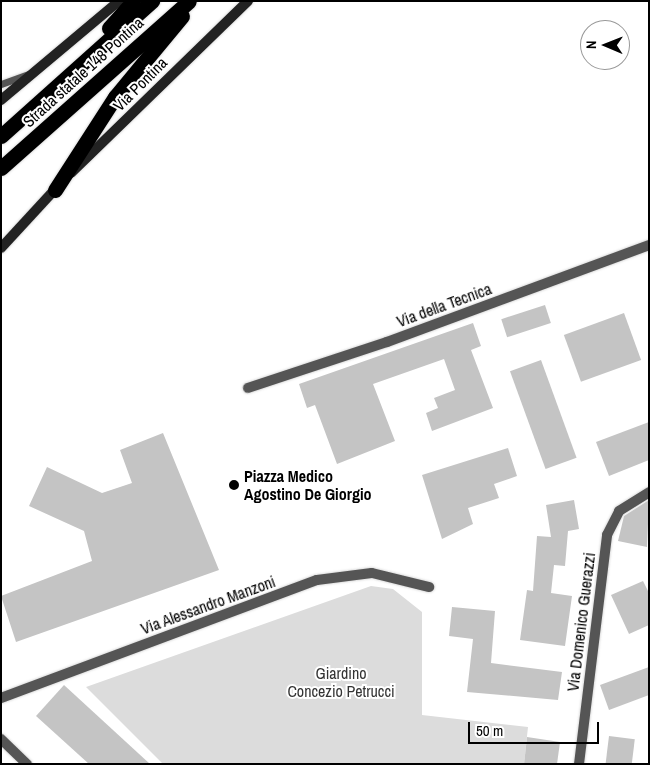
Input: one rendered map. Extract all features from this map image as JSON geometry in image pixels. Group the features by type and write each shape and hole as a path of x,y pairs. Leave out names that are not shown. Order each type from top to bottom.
{"highway":[{"path":"60,82 133,1"},
{"name":"Strada statale 148 Pontina","path":"1,136 152,1"},
{"path":"55,190 118,92 191,1"},
{"name":"Strada statale 148 Pontina","path":"1,168 191,1"}],"street":[{"path":"1,100 44,69 119,1"},
{"name":"Via Pontina","path":"1,248 55,190 248,1"},
{"name":"Via della Tecnica","path":"248,388 387,342 649,245"},
{"name":"Via Domenico Guerazzi","path":"580,764 605,542 619,511 649,492"},
{"name":"Via Alessandro Manzoni","path":"1,698 317,580 366,573 429,587"},
{"path":"1,740 27,764"}],"lane":[{"path":"1,84 44,69"}],"green space":[{"name":"Giardino Concezio Petrucci","path":"371,586 393,589 422,612 422,715 528,727 524,764 163,764 86,687"}],"building":[{"path":"545,305 551,323 507,337 501,319"},
{"path":"624,313 641,360 581,382 564,335"},
{"path":"473,323 481,346 471,350 493,408 432,431 426,413 438,408 434,398 455,390 444,359 373,384 395,441 337,464 315,405 307,408 299,384"},
{"path":"541,360 577,458 546,469 510,371"},
{"path":"649,422 649,460 609,476 596,442"},
{"path":"163,433 219,570 16,642 1,596 92,561 84,531 29,506 47,467 102,493 132,483 120,450"},
{"path":"508,448 517,476 494,484 499,498 468,508 473,524 442,539 422,475"},
{"path":"574,500 579,529 568,531 565,566 554,565 551,593 572,596 565,646 520,640 527,590 533,591 537,536 551,537 546,505"},
{"path":"649,500 647,547 618,541 624,516"},
{"path":"643,581 649,593 649,625 629,634 611,595"},
{"path":"452,607 495,611 491,663 562,672 558,700 467,692 473,639 449,636"},
{"path":"649,667 649,695 609,710 600,685"},
{"path":"64,685 150,764 89,764 36,716"},
{"path":"609,736 635,739 632,764 606,764"},
{"path":"527,737 560,742 557,764 524,764"}],"place":[{"name":"Piazza Medico Agostino De Giorgio","path":"234,485"}]}
